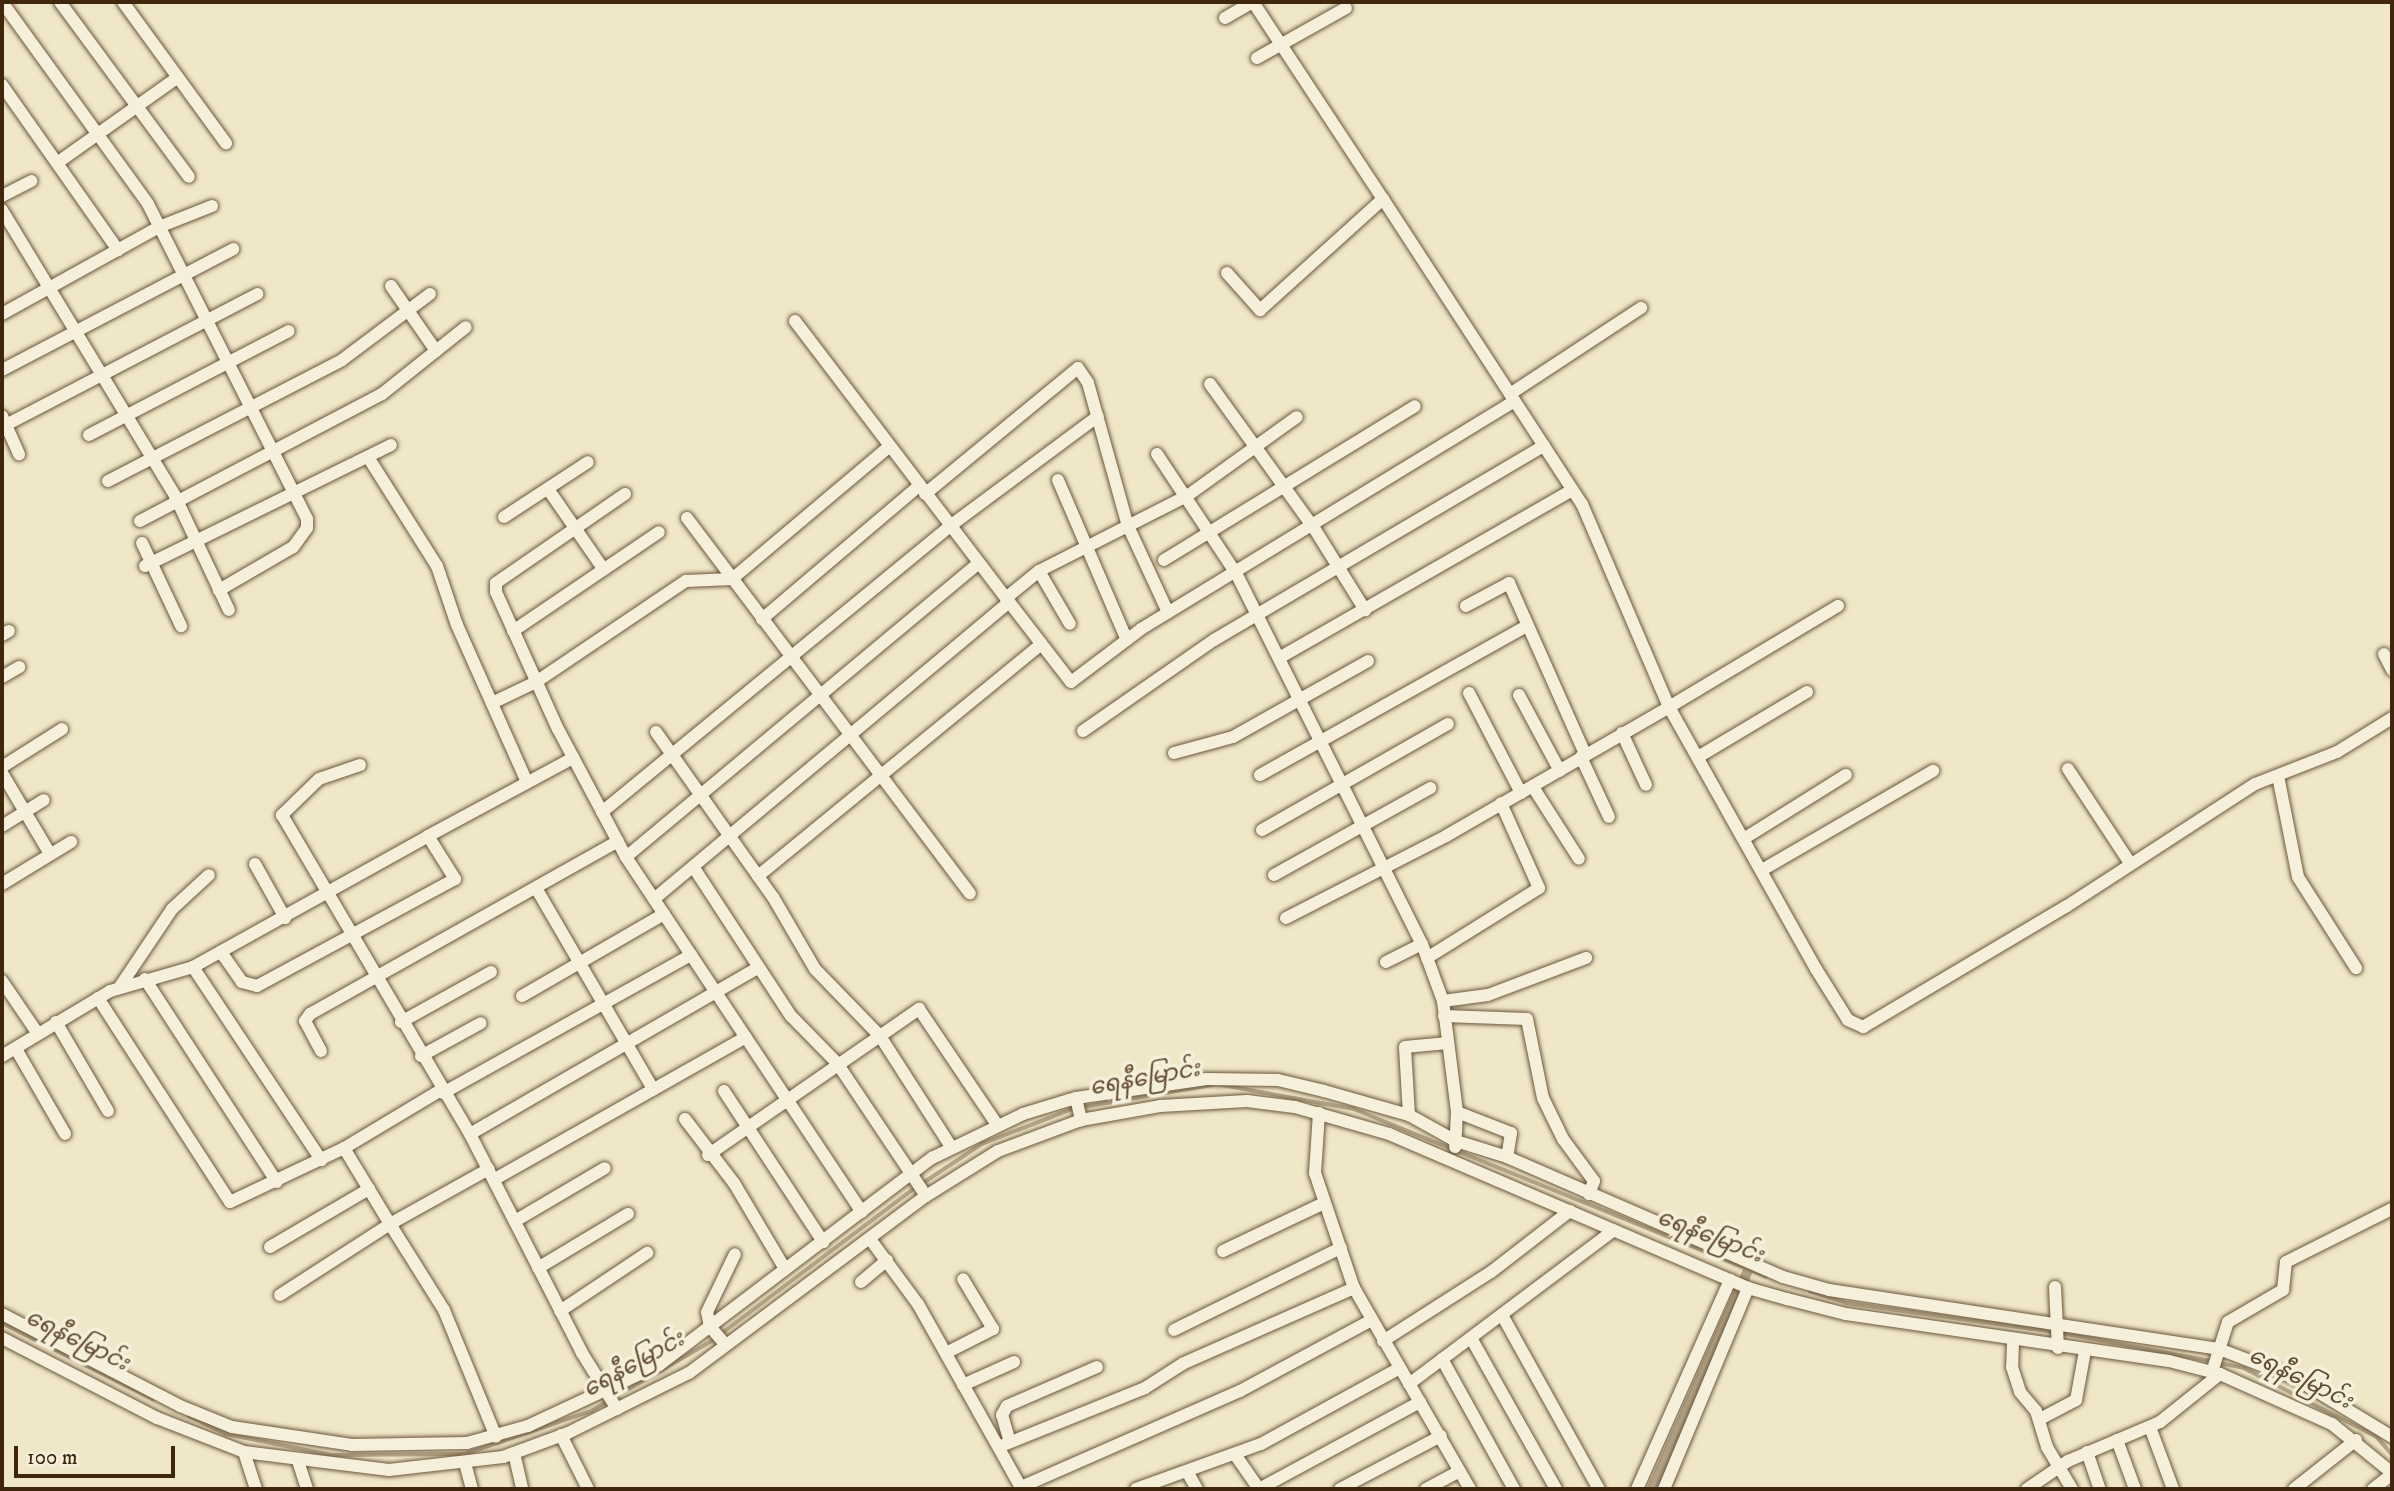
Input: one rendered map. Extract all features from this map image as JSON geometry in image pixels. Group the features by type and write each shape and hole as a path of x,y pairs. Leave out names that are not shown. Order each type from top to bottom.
{"street":[{"path":"2,2 99,136 159,227 307,519 298,541 219,590"},
{"path":"60,2 189,177"},
{"path":"123,2 226,143"},
{"path":"1225,18 1253,2 1572,490 1665,709 1698,757 1848,1020 1863,1027 2255,784 2279,778 2337,752 2392,718"},
{"path":"1257,58 1346,8"},
{"path":"58,163 178,78"},
{"path":"2,85 118,250"},
{"path":"2,196 31,181"},
{"path":"1227,272 1261,310 1382,199"},
{"path":"2,314 159,227 212,206"},
{"path":"2,210 51,287 177,501 229,610"},
{"path":"2,370 182,273 233,249"},
{"path":"391,286 436,351"},
{"path":"19,454 3,422 258,294"},
{"path":"108,481 342,360 430,294"},
{"path":"795,321 1071,682 1168,612 1237,575 1314,528 1512,398 1641,308"},
{"path":"140,521 382,394 466,327"},
{"path":"89,435 289,331"},
{"path":"762,619 1074,369 1088,383 1132,524 1168,612"},
{"path":"1210,384 1314,528 1365,610"},
{"path":"1164,560 1287,489 1415,406"},
{"path":"602,812 673,757 950,526 1098,416"},
{"path":"654,899 851,737 1039,571 1187,496 1297,418"},
{"path":"148,565 391,445"},
{"path":"1083,731 1174,665 1544,446"},
{"path":"492,703 536,682 686,581 732,579 889,447"},
{"path":"1157,454 1237,575 1422,944 1440,994 1444,1016 1457,1112 1455,1150"},
{"path":"368,457 437,566 527,782"},
{"path":"504,517 588,462"},
{"path":"1059,480 1085,547 1127,640"},
{"path":"548,488 604,570"},
{"path":"1279,658 1572,490"},
{"path":"625,494 496,583 513,631 536,682 626,857 862,1212"},
{"path":"687,518 820,699 970,893"},
{"path":"513,631 659,532"},
{"path":"142,543 148,565 181,626"},
{"path":"626,857 820,699 979,563"},
{"path":"1039,571 1070,624"},
{"path":"1466,606 1507,582 1609,817"},
{"path":"1286,918 1386,868 1533,787 1838,606"},
{"path":"1260,775 1527,626"},
{"path":"758,876 1041,644"},
{"path":"2384,654 2392,670"},
{"path":"1174,753 1233,737 1368,661"},
{"path":"2,677 19,667"},
{"path":"1698,757 1808,692"},
{"path":"1469,693 1521,793"},
{"path":"1519,695 1560,771"},
{"path":"1262,831 1448,724"},
{"path":"2,767 62,729"},
{"path":"656,732 758,876 828,987 880,1036 952,1148"},
{"path":"1622,733 1646,785"},
{"path":"2,1055 119,988 193,967 573,758"},
{"path":"360,765 319,779 284,809 282,815 442,1092 470,1134 560,1311 616,1407"},
{"path":"2068,769 2130,863"},
{"path":"1762,870 1933,771"},
{"path":"2,773 50,854"},
{"path":"1745,838 1846,775"},
{"path":"2279,778 2280,795 2304,890 2356,968"},
{"path":"1533,787 1579,859"},
{"path":"1275,875 1430,788"},
{"path":"2,827 44,800"},
{"path":"1427,958 1539,888 1501,803"},
{"path":"220,952 242,982 257,986 351,937 455,879 429,836"},
{"path":"321,1051 306,1018 618,841"},
{"path":"2,884 71,842"},
{"path":"255,864 285,918"},
{"path":"694,867 791,1016 837,1063 924,1195"},
{"path":"119,988 172,909 209,875"},
{"path":"536,888 580,962 601,1006 653,1089"},
{"path":"522,996 664,914"},
{"path":"1386,962 1422,944"},
{"path":"98,998 230,1202 344,1148 691,955"},
{"path":"1440,994 1488,995 1586,958"},
{"path":"193,967 321,1160"},
{"path":"470,1134 758,968"},
{"path":"401,1022 491,972"},
{"path":"145,979 277,1182"},
{"path":"2,981 38,1034"},
{"path":"708,1155 786,1098 919,1009 998,1126"},
{"path":"1444,1016 1527,1019 1543,1098 1563,1139 1594,1181 1589,1194"},
{"path":"56,1022 108,1111"},
{"path":"421,1056 481,1023"},
{"path":"280,1295 390,1224 492,1174 746,1037"},
{"path":"1409,1115 1405,1047 1448,1043"},
{"path":"16,1049 65,1133"},
{"path":"2,1314 166,1400 232,1427 287,1439 417,1447 496,1437 606,1392 659,1365 785,1269 952,1148 998,1126 1076,1099 1208,1079 1278,1080 1409,1115 1455,1150 1570,1211 1748,1288 1846,1314 2013,1343 2143,1357 2215,1372 2285,1398 2355,1438 2392,1474 2373,1489"},
{"path":"1208,1081 1212,1101"},
{"path":"724,1091 823,1242"},
{"path":"1076,1099 1081,1119"},
{"path":"2,1338 162,1419 244,1452 298,1461 389,1470 465,1463 514,1454 561,1435 692,1371 924,1195 998,1151 1081,1119 1212,1101 1247,1101 1319,1113 1455,1150 1507,1157 1741,1261 1829,1290 2142,1336 2219,1350 2295,1378 2392,1437"},
{"path":"1457,1112 1513,1134 1507,1157"},
{"path":"1319,1113 1315,1174 1354,1288 1370,1321 1441,1436 1470,1489"},
{"path":"685,1119 708,1155 734,1183 785,1269"},
{"path":"344,1148 444,1310 496,1437"},
{"path":"515,1221 605,1168"},
{"path":"270,1247 369,1189"},
{"path":"875,1203 887,1260 1005,1442 1025,1486 1105,1453 1170,1417 1240,1391 1370,1321"},
{"path":"1223,1251 1324,1203"},
{"path":"2027,1489 2087,1452 2150,1427 2215,1372 2219,1350 2232,1318 2287,1284 2282,1273 2286,1262 2392,1209"},
{"path":"1383,1342 1490,1272 1570,1211"},
{"path":"538,1268 628,1214"},
{"path":"1409,1384 1614,1230"},
{"path":"1174,1330 1341,1248"},
{"path":"560,1311 647,1253"},
{"path":"725,1345 711,1328 707,1312 735,1254"},
{"path":"861,1282 887,1260"},
{"path":"949,1352 993,1329 963,1279"},
{"path":"1637,1489 1730,1280"},
{"path":"2055,1287 2057,1347"},
{"path":"1005,1442 1145,1388 1184,1363 1354,1288"},
{"path":"1664,1489 1748,1288"},
{"path":"1502,1315 1599,1489"},
{"path":"2142,1336 2143,1357"},
{"path":"1471,1338 1556,1489"},
{"path":"2013,1343 2015,1379 2040,1419 2059,1467 2072,1489"},
{"path":"2040,1419 2076,1400 2085,1351"},
{"path":"1442,1359 1514,1489"},
{"path":"966,1383 1014,1362"},
{"path":"1005,1442 1002,1415 1007,1406 1097,1367"},
{"path":"1144,1489 1236,1456 1399,1368"},
{"path":"162,1419 166,1400"},
{"path":"1236,1456 1259,1489 1420,1402"},
{"path":"2294,1489 2355,1438 2365,1419"},
{"path":"2150,1427 2172,1489"},
{"path":"561,1435 588,1489"},
{"path":"1340,1489 1441,1436"},
{"path":"2117,1440 2135,1489"},
{"path":"244,1452 256,1489"},
{"path":"2087,1452 2100,1489"},
{"path":"514,1454 522,1489"},
{"path":"298,1461 307,1489"},
{"path":"465,1463 472,1489"},
{"path":"1426,1489 1460,1471"},
{"path":"1188,1473 1197,1489"},
{"path":"1670,1477 1677,1489"}],"waterway":[{"name":"ရေနီမြောင်း","path":"1083,1107 1217,1084 1354,1109 1766,1276"},
{"name":"ရေနီမြောင်း","path":"923,1183 982,1144 1075,1108"},
{"name":"ရေနီမြောင်း","path":"721,1334 916,1187"},
{"path":"1652,1489 1748,1270"},
{"name":"ရေနီမြောင်း","path":"1810,1291 1846,1303 2054,1332"},
{"name":"ရေနီမြောင်း","path":"2,1323 153,1399"},
{"name":"ရေနီမြောင်း","path":"2061,1333 2212,1361"},
{"name":"ရေနီမြောင်း","path":"189,1416 226,1434 332,1455 465,1454 591,1411 715,1339"},
{"name":"ရေနီမြောင်း","path":"2219,1363 2244,1368 2377,1437 2392,1454"}]}
